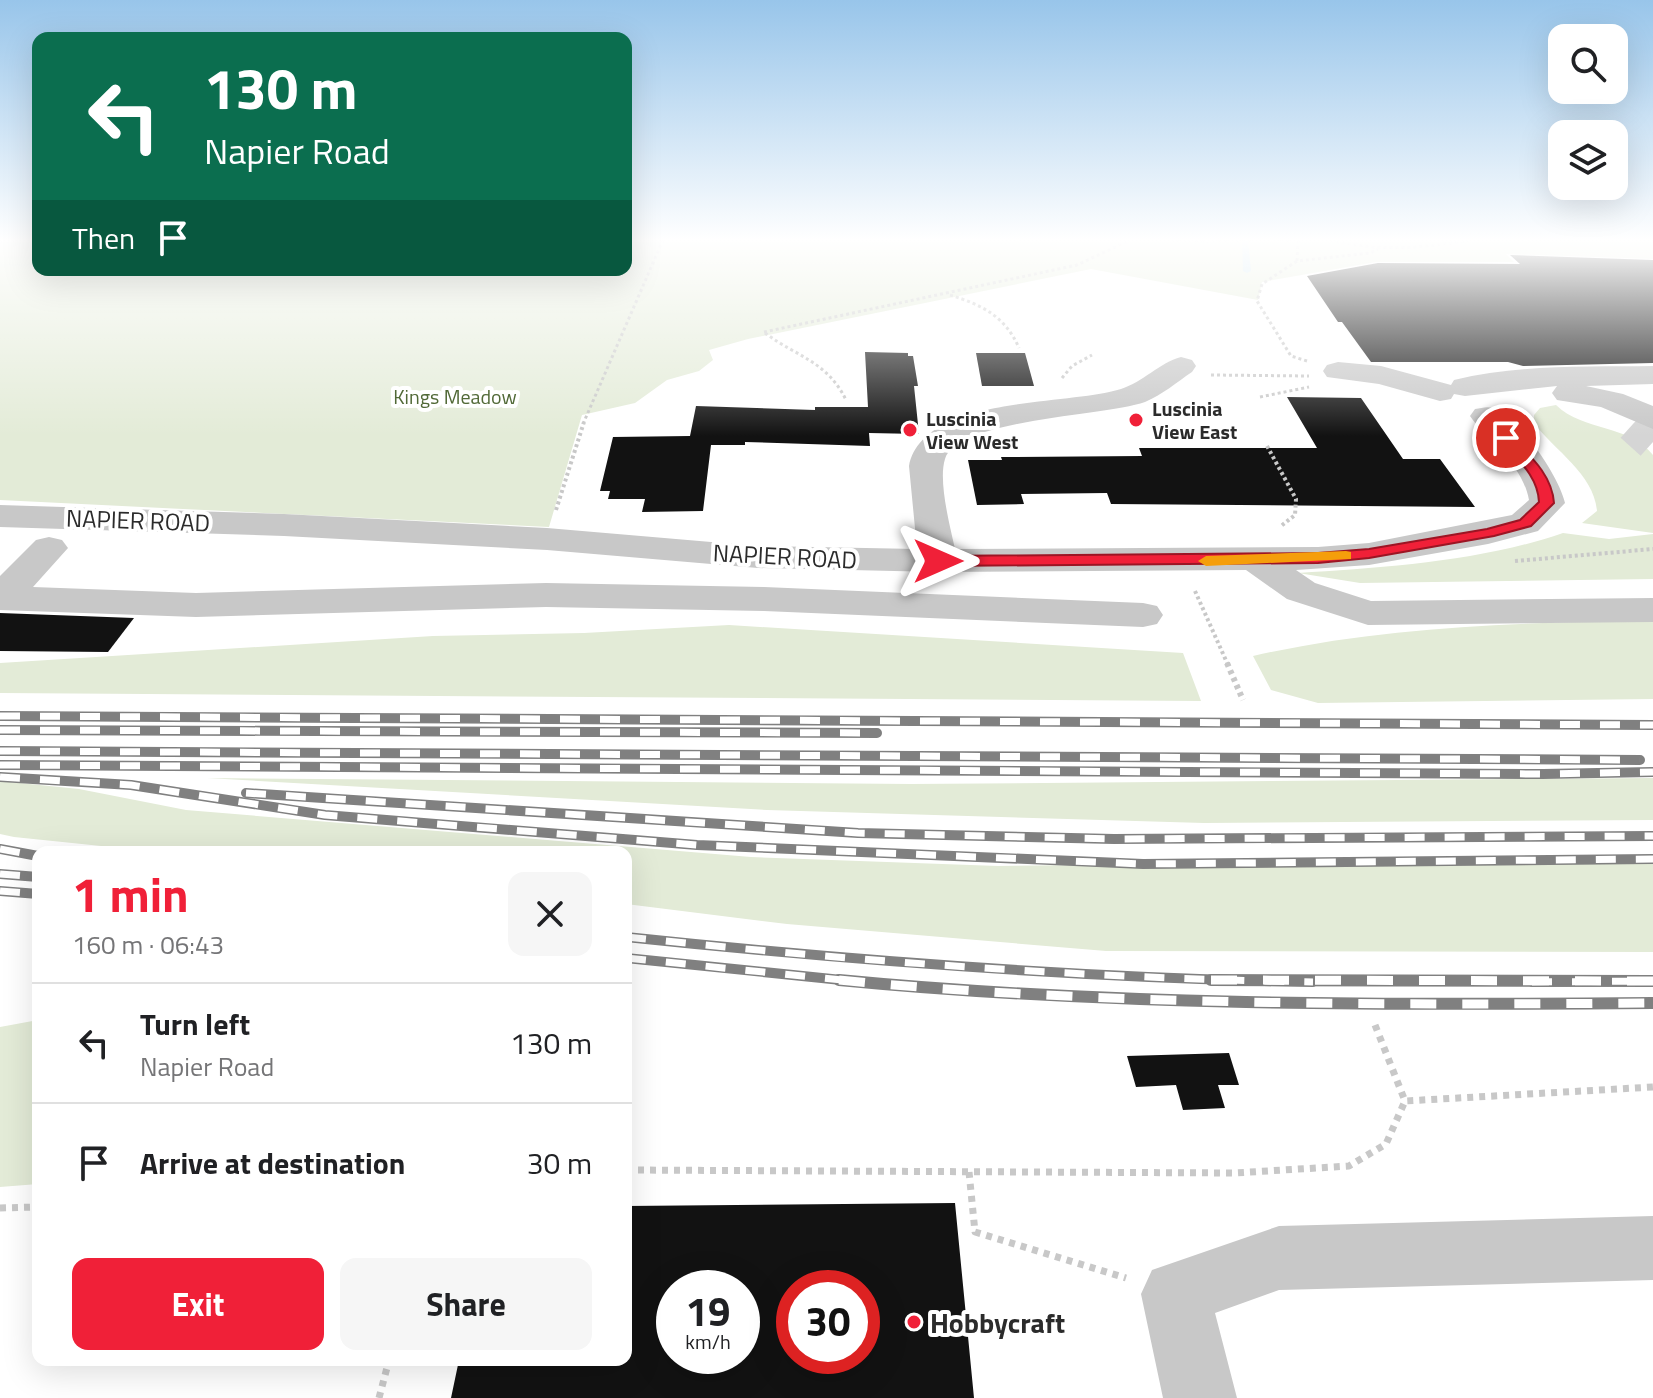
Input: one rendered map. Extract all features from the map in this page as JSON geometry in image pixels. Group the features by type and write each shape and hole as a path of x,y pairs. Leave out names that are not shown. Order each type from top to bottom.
{"street":[{"path":"938,561 927,473 928,455 946,435 980,421 1135,395 1174,371"},
{"path":"1329,374 1381,375 1452,390 1528,378 1644,375"},
{"path":"1644,375 1619,381 1612,388 1619,401 1644,417"},
{"path":"1452,390 1438,399 1448,407 1497,410 1547,393 1590,396 1644,417"},
{"name":"NAPIER ROAD","path":"0,516 284,525 547,539 758,557 938,561 1258,561 1369,554 1525,523 1547,503 1546,491 1534,468 1497,410"},
{"path":"1,598 49,548"},
{"path":"1258,561 1301,591 1368,613 1653,610"},
{"path":"1,598 196,605 546,595 764,599 1143,615"},
{"path":"1200,1398 1176,1294 1279,1258 1653,1248"}],"path":[{"path":"547,539 587,413 634,305"},
{"path":"846,400 832,372 815,361 788,352 764,332 898,305"},
{"path":"976,305 1006,321 1019,348"},
{"path":"1260,305 1291,356 1329,374"},
{"path":"1174,371 1329,374"},
{"path":"1258,561 1266,538 1295,515 1296,499 1267,446"},
{"path":"1182,561 1243,700"},
{"path":"632,1170 1234,1173 1349,1166 1386,1144 1405,1101 1375,1025"},
{"path":"1405,1101 1653,1087"},
{"path":"969,1172 975,1232 1176,1294"},
{"path":"0,1208 32,1207"},
{"path":"379,1398 387,1366"}],"green space":[{"name":"Kings Meadow","path":"0,305 913,305 748,339 709,350 713,360 699,371 667,380 635,403 582,415 549,527 0,500"},
{"path":"1556,405 1580,420 1632,438 1653,455 1653,533 1582,523 1597,511 1589,486 1534,423 1534,415 1540,408"},
{"path":"1563,533 1609,539 1653,534 1653,579 1360,583 1298,573 1398,566 1466,557"},
{"path":"1653,620 1653,699 1318,703 1271,690 1253,656 1402,632"},
{"path":"729,625 1183,653 1201,701 0,693 0,663 433,636 584,633"},
{"path":"207,778 911,784 1653,778 1653,820 1204,823 767,810"},
{"path":"0,781 79,789 186,810 619,846 101,846 0,834"},
{"path":"632,847 751,857 998,866 1653,858 1653,952 1106,951 787,924 632,905"},
{"path":"32,1021 32,1184 0,1187 0,1027"}],"building":[{"path":"1327,305 1653,305 1653,363 1523,366 1508,362 1371,362 1342,322 1338,322"},
{"path":"865,352 908,353 908,356 913,356 918,386 914,386 919,434 869,433 870,446 745,442 745,445 711,445 703,511 642,512 645,499 608,499 610,491 600,491 613,437 690,436 696,406 815,410 815,407 868,407"},
{"path":"976,353 1025,353 1034,386 982,386"},
{"path":"1287,397 1361,398 1403,459 1440,459 1475,507 1111,504 1107,493 1021,494 1024,504 977,505 968,460 1142,456 1139,448 1317,448"},
{"path":"0,613 134,618 108,652 0,651"},
{"path":"1229,1053 1239,1085 1218,1085 1225,1108 1183,1110 1176,1085 1136,1087 1127,1056"},
{"name":"Hobbycraft","path":"955,1203 974,1398 451,1398 458,1366 632,1366 632,1206"}],"tunnel":[{"path":"1633,424 1653,442"}],"railway":[{"path":"0,716 1653,725"},
{"path":"0,730 877,733"},
{"path":"0,751 1640,760"},
{"path":"0,765 1543,774 1653,772"},
{"path":"0,777 131,785 325,815 697,845 1143,864 1653,859"},
{"path":"246,793 858,833 1114,839 1653,836"},
{"path":"0,849 32,855"},
{"path":"0,874 32,877"},
{"path":"0,891 32,894"},
{"path":"632,938 969,967 1247,980"},
{"path":"632,959 857,982"},
{"path":"839,980 857,982"},
{"path":"1211,980 1247,980"},
{"path":"1247,980 1653,981 1532,982"},
{"path":"1247,980 1313,982"},
{"path":"857,982 1042,995 1246,1002 1653,1003"},
{"path":"857,982 861,982"}],"slow traffic":[{"path":"1206,561 1346,556"}],"place":[{"name":"Luscinia View East","path":"1136,420"},
{"name":"Luscinia View West","path":"910,430"},
{"name":"Hobbycraft","path":"914,1322"}],"route":[{"path":"938,561 1258,561 1318,558 1369,554 1488,533 1525,523 1547,503 1546,491 1534,468 1506,438"}]}
